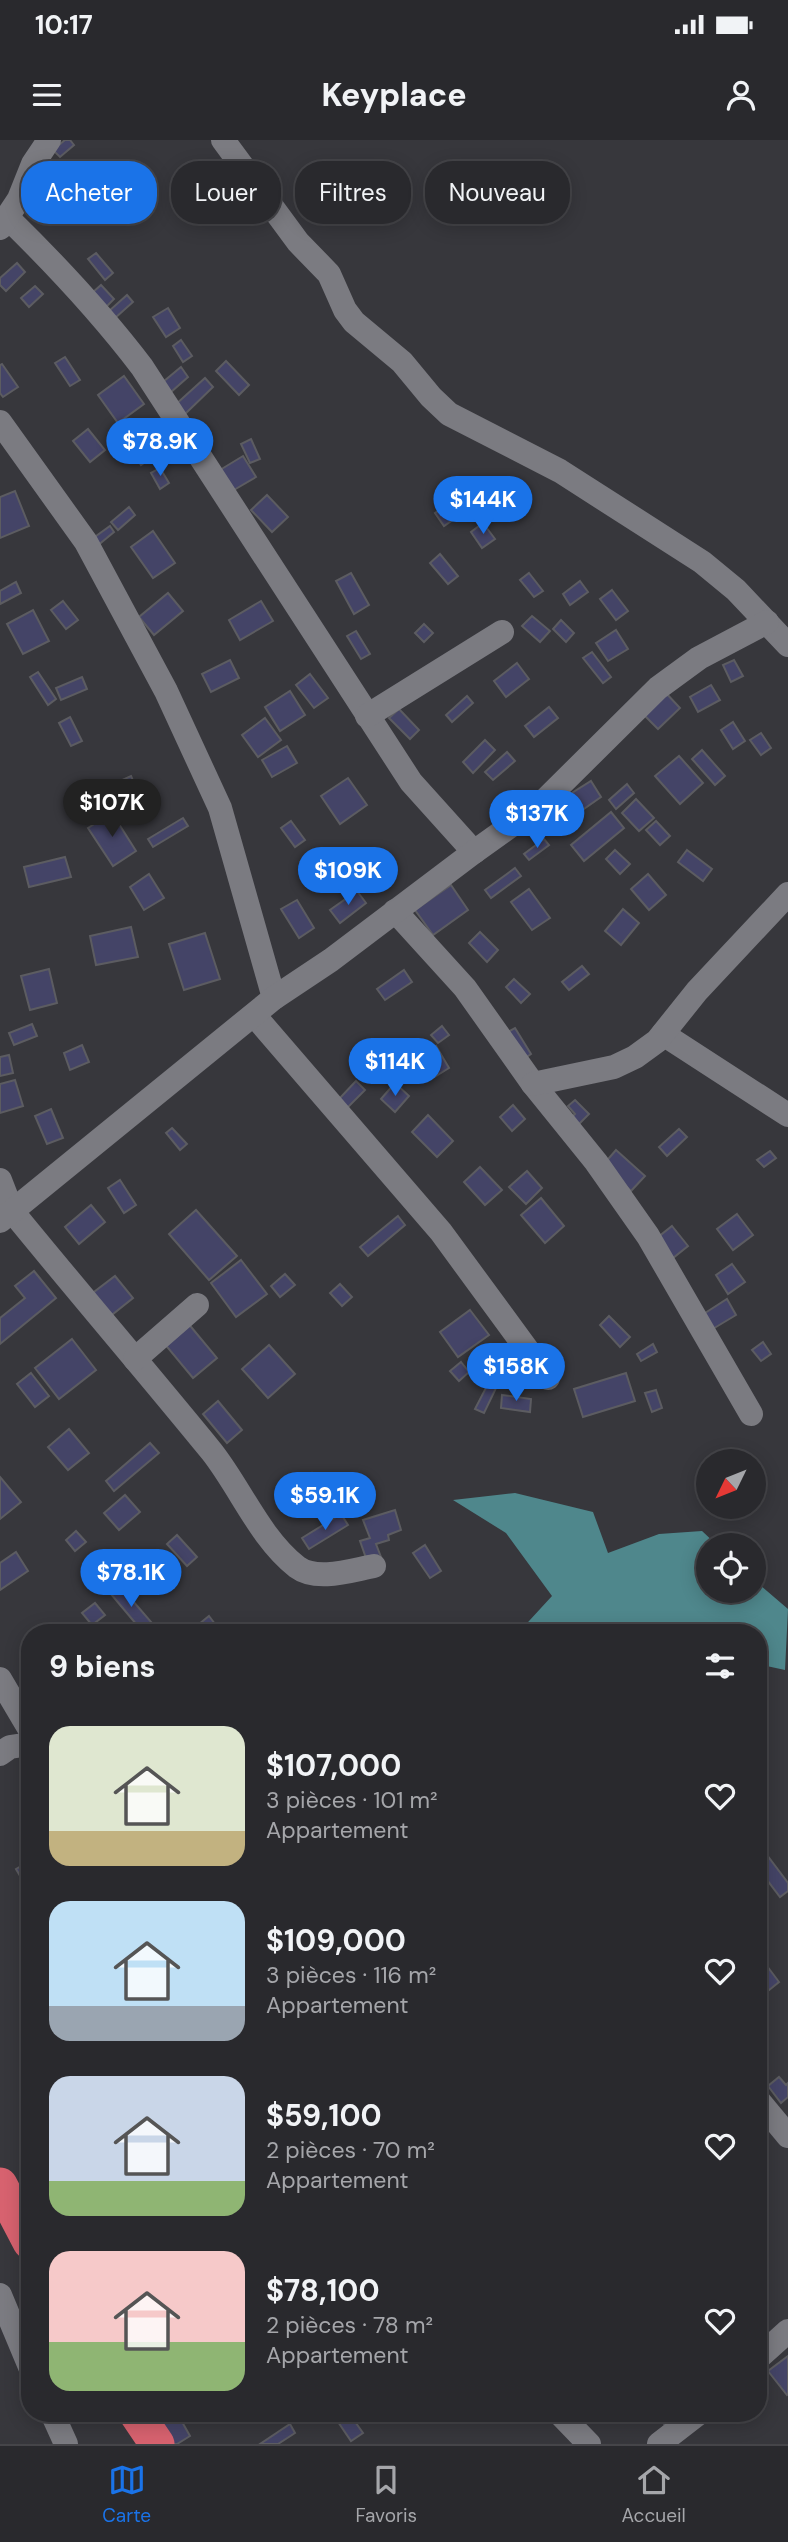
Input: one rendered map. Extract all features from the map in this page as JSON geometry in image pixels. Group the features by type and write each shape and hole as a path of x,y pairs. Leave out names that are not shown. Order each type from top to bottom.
{"highway":[{"path":"0,2185 21,2225"},
{"path":"142,2422 157,2444"}],"street":[{"path":"49,140 33,164 19,199 4,223 55,264 109,323 142,367 411,782 474,852"},
{"path":"223,140 298,242 329,274 345,310 354,322 402,362 449,414 532,455 702,562 736,590 788,645"},
{"path":"0,422 86,542 182,726 220,808 274,998"},
{"path":"6,1216 274,998 331,960 541,804 658,688 699,658 766,622"},
{"path":"367,716 502,632"},
{"path":"533,1084 614,1067 635,1057 663,1034 697,991 788,894"},
{"path":"395,911 465,988 533,1084 596,1162 648,1236 751,1414"},
{"path":"254,1014 441,1232 548,1378"},
{"path":"663,1034 788,1115"},
{"path":"0,1180 6,1216 135,1359 227,1472 265,1532 298,1568 308,1573 323,1574 374,1566"},
{"path":"135,1359 197,1305"},
{"path":"0,1679 21,1715"},
{"path":"0,1754 10,1747 21,1745"},
{"path":"767,2111 788,2136"},
{"path":"0,2295 21,2345"},
{"path":"767,2350 788,2331"},
{"path":"56,2422 66,2444"},
{"path":"568,2422 589,2444"},
{"path":"659,2444 687,2422"}],"water":[{"path":"515,1493 593,1512 608,1553 659,1534 702,1531 704,1533 696,1533 696,1603 766,1603 766,1590 788,1609 785,1670 767,1666 767,1624 526,1624 552,1596 506,1533 453,1500"}],"building":[{"path":"65,140 70,140 74,145 60,157 53,150"},
{"path":"96,253 113,273 105,280 88,259"},
{"path":"17,263 25,272 6,291 0,285 0,278"},
{"path":"101,285 114,299 106,307 92,293"},
{"path":"35,286 43,294 29,307 21,298"},
{"path":"127,295 133,302 115,318 109,311"},
{"path":"168,308 180,328 166,337 153,317"},
{"path":"181,340 192,356 183,362 173,346"},
{"path":"65,357 80,380 70,386 55,363"},
{"path":"226,361 249,385 239,395 216,371"},
{"path":"2,364 18,387 3,397 0,393"},
{"path":"181,367 188,377 171,392 163,382"},
{"path":"124,376 144,404 118,423 98,395"},
{"path":"205,378 213,387 184,415 175,405"},
{"path":"132,422 146,438 128,454 114,438"},
{"path":"88,429 105,450 90,462 73,441"},
{"path":"158,437 166,447 141,465 134,454"},
{"path":"251,439 260,459 250,463 241,444"},
{"path":"243,456 256,477 227,494 215,473"},
{"path":"160,468 169,483 160,489 151,473"},
{"path":"486,480 492,488 472,502 466,493"},
{"path":"15,491 29,526 0,538 0,497"},
{"path":"267,495 288,517 272,532 251,510"},
{"path":"461,495 470,508 444,526 435,513"},
{"path":"129,507 135,515 118,530 111,522"},
{"path":"483,523 495,539 482,548 471,532"},
{"path":"110,526 114,532 97,546 92,539"},
{"path":"153,531 175,563 153,578 131,547"},
{"path":"440,554 458,576 448,584 430,563"},
{"path":"351,573 369,605 354,614 336,581"},
{"path":"529,573 543,591 534,597 520,580"},
{"path":"580,581 588,592 570,605 563,594"},
{"path":"16,582 21,593 0,604 0,591"},
{"path":"612,590 628,611 616,620 600,599"},
{"path":"168,593 183,611 154,635 139,617"},
{"path":"63,601 78,620 66,629 51,610"},
{"path":"261,601 273,621 240,640 229,620"},
{"path":"33,610 49,641 23,654 7,624"},
{"path":"532,616 550,631 540,642 522,626"},
{"path":"561,620 574,633 566,642 553,629"},
{"path":"424,624 433,633 424,642 415,633"},
{"path":"616,630 628,649 608,661 596,643"},
{"path":"356,631 370,654 361,659 347,636"},
{"path":"592,652 611,677 603,683 583,658"},
{"path":"230,660 239,678 211,692 202,674"},
{"path":"734,660 743,676 731,682 723,665"},
{"path":"517,663 529,679 506,697 494,681"},
{"path":"38,672 56,699 48,705 30,677"},
{"path":"310,674 328,698 314,708 296,685"},
{"path":"82,677 87,689 61,700 56,688"},
{"path":"711,685 720,700 698,712 690,697"},
{"path":"290,691 305,715 280,731 265,707"},
{"path":"664,691 680,708 658,729 642,713"},
{"path":"467,696 473,703 452,722 446,715"},
{"path":"549,707 558,718 534,737 525,726"},
{"path":"399,709 419,730 410,739 389,718"},
{"path":"70,717 82,741 71,746 59,723"},
{"path":"265,718 281,740 258,757 242,735"},
{"path":"733,722 745,741 733,749 721,730"},
{"path":"761,733 771,748 761,755 750,740"},
{"path":"485,740 495,750 473,773 463,762"},
{"path":"287,746 297,763 272,777 262,760"},
{"path":"702,750 725,776 715,785 692,759"},
{"path":"507,752 515,761 493,780 485,772"},
{"path":"679,756 703,783 680,804 655,776"},
{"path":"131,776 136,788 116,797 111,785"},
{"path":"348,778 367,805 340,824 321,796"},
{"path":"591,781 601,797 578,813 567,796"},
{"path":"627,784 634,793 616,809 609,800"},
{"path":"636,799 654,818 639,831 622,813"},
{"path":"611,812 624,828 584,861 571,845"},
{"path":"112,813 136,851 113,866 88,828"},
{"path":"183,818 188,826 153,847 148,839"},
{"path":"291,821 305,840 295,847 281,828"},
{"path":"656,821 670,836 660,845 646,830"},
{"path":"544,839 549,845 529,860 524,854"},
{"path":"615,850 630,864 620,874 606,859"},
{"path":"687,850 712,869 703,881 678,862"},
{"path":"65,857 71,877 29,887 24,867"},
{"path":"515,868 521,876 491,898 485,890"},
{"path":"149,874 164,898 144,910 130,887"},
{"path":"648,874 666,895 649,910 631,889"},
{"path":"451,885 468,910 433,935 415,910"},
{"path":"529,889 550,918 532,930 511,902"},
{"path":"357,891 366,903 340,923 330,910"},
{"path":"297,900 314,928 299,938 281,909"},
{"path":"623,909 639,923 621,945 605,931"},
{"path":"131,927 138,957 96,965 90,936"},
{"path":"480,932 498,950 487,962 469,943"},
{"path":"205,933 220,979 184,990 169,944"},
{"path":"582,966 589,974 569,990 562,982"},
{"path":"49,969 57,1003 30,1010 21,976"},
{"path":"404,970 412,982 385,1000 377,989"},
{"path":"514,979 530,994 521,1003 506,987"},
{"path":"32,1024 37,1036 14,1045 9,1033"},
{"path":"442,1026 449,1035 438,1043 431,1035"},
{"path":"515,1028 531,1054 521,1061 504,1034"},
{"path":"82,1045 89,1062 70,1070 64,1053"},
{"path":"436,1046 449,1068 431,1079 418,1057"},
{"path":"9,1055 13,1073 0,1076 0,1057"},
{"path":"15,1080 23,1106 0,1113 0,1084"},
{"path":"356,1081 365,1090 347,1108 339,1099"},
{"path":"395,1083 409,1096 395,1112 381,1099"},
{"path":"575,1100 589,1114 577,1126 570,1119 575,1114 568,1106"},
{"path":"513,1105 525,1119 512,1131 500,1117"},
{"path":"51,1109 63,1138 47,1144 35,1116"},
{"path":"428,1115 453,1141 437,1157 412,1132"},
{"path":"172,1128 187,1144 180,1150 166,1133"},
{"path":"679,1129 687,1137 667,1156 659,1147"},
{"path":"616,1150 645,1176 631,1191 603,1165"},
{"path":"770,1151 776,1158 764,1167 757,1160"},
{"path":"480,1167 502,1190 485,1205 464,1182"},
{"path":"527,1171 542,1188 526,1204 509,1187"},
{"path":"120,1180 136,1205 124,1213 108,1188"},
{"path":"541,1198 564,1226 545,1243 521,1215"},
{"path":"91,1205 105,1222 79,1244 65,1227"},
{"path":"196,1210 237,1256 209,1280 169,1234"},
{"path":"737,1214 753,1235 733,1250 717,1229"},
{"path":"398,1216 405,1225 368,1256 360,1247"},
{"path":"672,1226 688,1246 673,1258 657,1238"},
{"path":"241,1260 267,1294 236,1317 211,1283"},
{"path":"732,1264 745,1282 728,1294 716,1275"},
{"path":"34,1271 56,1298 0,1344 0,1318 25,1298 15,1286"},
{"path":"285,1274 295,1285 280,1297 271,1286"},
{"path":"115,1276 133,1298 108,1318 90,1295"},
{"path":"340,1284 352,1297 342,1306 330,1293"},
{"path":"727,1299 736,1315 711,1330 702,1315"},
{"path":"470,1310 489,1335 458,1357 440,1332"},
{"path":"609,1316 630,1337 620,1347 600,1325"},
{"path":"187,1322 217,1358 193,1378 163,1342"},
{"path":"72,1339 96,1370 59,1399 35,1368"},
{"path":"763,1342 771,1354 761,1361 752,1350"},
{"path":"653,1344 657,1352 641,1361 637,1354"},
{"path":"269,1345 295,1374 268,1398 242,1369"},
{"path":"461,1362 469,1372 459,1381 450,1371"},
{"path":"31,1373 49,1396 35,1407 17,1384"},
{"path":"626,1373 635,1401 583,1417 574,1389"},
{"path":"490,1380 498,1384 484,1413 475,1409"},
{"path":"656,1390 662,1408 652,1412 645,1393"},
{"path":"502,1395 531,1399 530,1412 501,1408"},
{"path":"218,1401 242,1430 227,1443 203,1414"},
{"path":"69,1429 89,1453 68,1470 48,1447"},
{"path":"150,1443 159,1453 114,1491 106,1481"},
{"path":"312,1473 326,1488 312,1501 298,1486"},
{"path":"0,1477 21,1502 0,1519"},
{"path":"125,1495 140,1512 119,1530 104,1513"},
{"path":"395,1510 401,1530 388,1535 389,1540 376,1544 381,1557 367,1561 360,1541 370,1538 363,1520"},
{"path":"341,1514 348,1525 309,1549 302,1538"},
{"path":"76,1531 86,1542 75,1551 66,1540"},
{"path":"177,1535 197,1557 187,1566 167,1544"},
{"path":"425,1545 441,1571 430,1578 413,1553"},
{"path":"16,1552 28,1571 0,1590 0,1563"},
{"path":"120,1586 152,1623 136,1624 111,1594"},
{"path":"95,1603 105,1615 91,1624 82,1613"},
{"path":"209,1616 215,1624 199,1624"},
{"path":"767,1855 788,1883 788,1891 780,1897 767,1880"},
{"path":"767,1966 779,1982 767,1992"},
{"path":"779,2077 786,2085 788,2083 788,2097 781,2103 768,2086"},
{"path":"788,2356 788,2394 787,2395 768,2371"},
{"path":"156,2422 182,2422 190,2436 177,2444 169,2444"},
{"path":"338,2422 355,2422 363,2433 351,2441"},
{"path":"663,2422 675,2422 667,2428"},
{"path":"290,2424 295,2433 278,2444 260,2444"}]}
